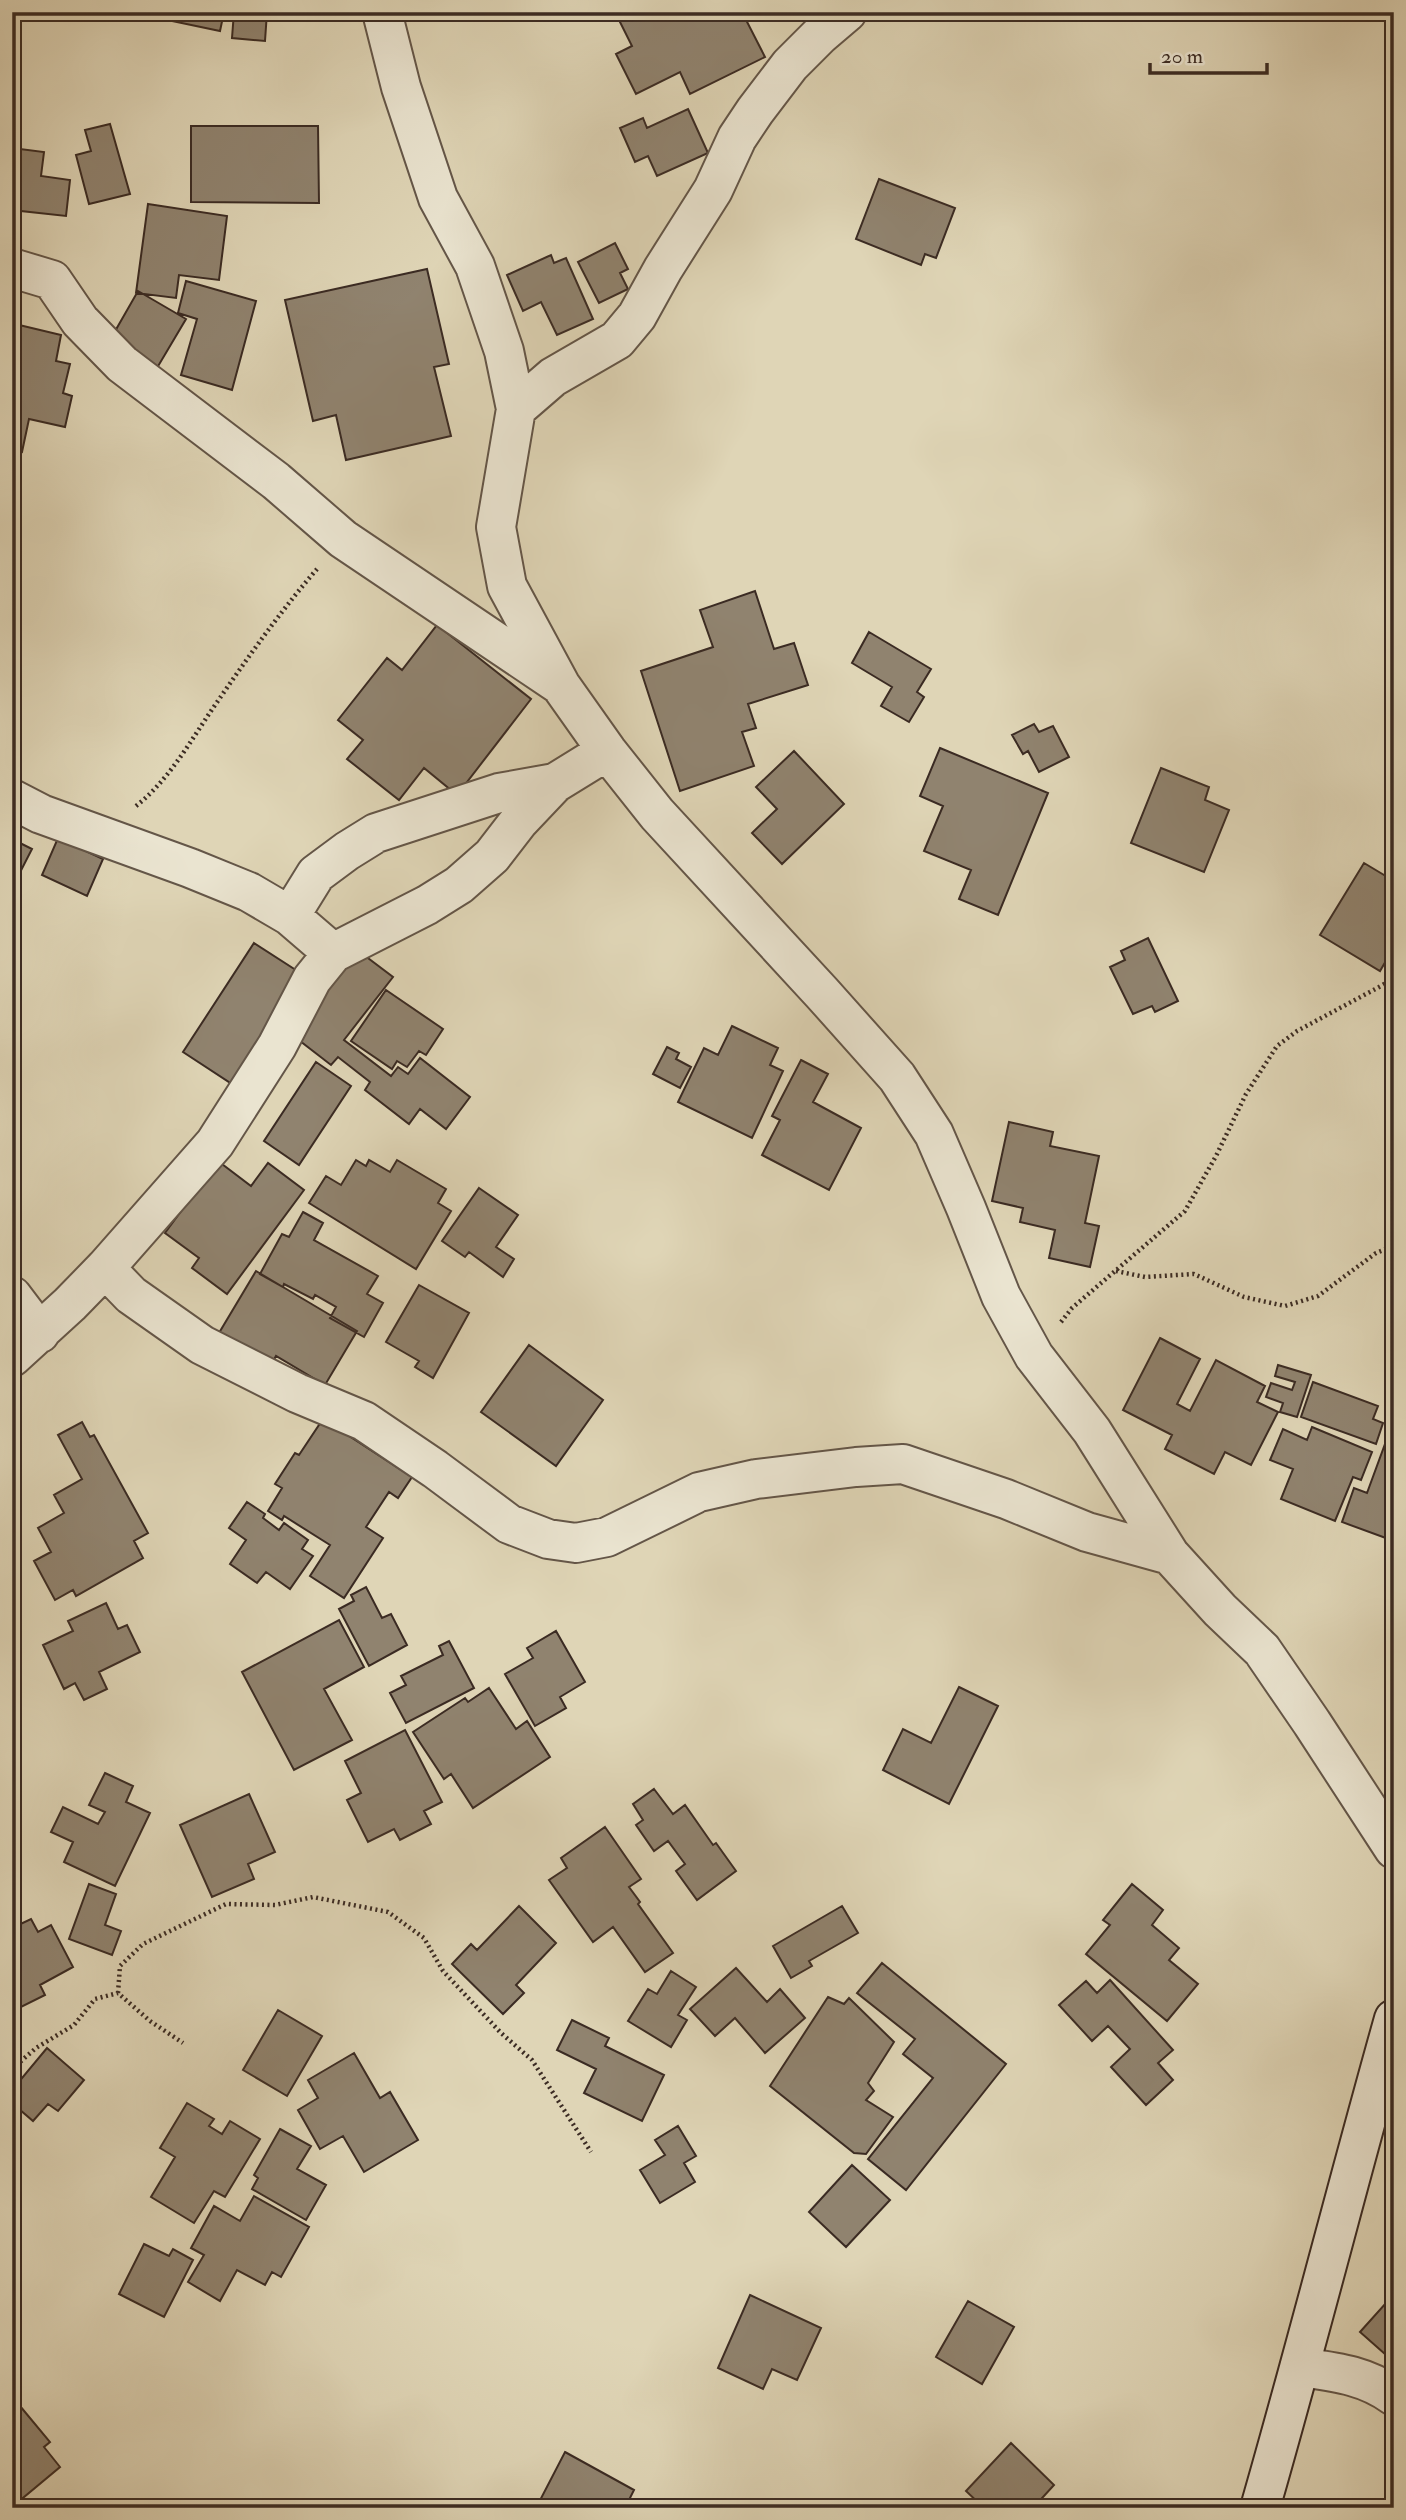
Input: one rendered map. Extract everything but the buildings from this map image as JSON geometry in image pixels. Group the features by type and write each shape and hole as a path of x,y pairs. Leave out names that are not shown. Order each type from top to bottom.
{"street":[{"path":"382,12 401,87 438,198 475,266 504,351 516,409 496,527 508,586 561,686 607,751 665,823 897,1077 934,1134 1001,1296 1034,1356 1092,1431 1170,1555 1220,1610 1262,1650 1394,1849"},
{"path":"516,409 553,377 617,340 637,316 713,190 737,138 755,111 790,65 847,12"},
{"path":"12,268 52,280 80,321 122,364 276,481 343,539 561,686"},
{"path":"12,1296 26,1345 104,1268 215,1143 277,1046 312,979 334,953 427,905 459,885 492,856 519,821 555,783 607,751"},
{"path":"290,916 316,874 376,833 499,793 555,783"},
{"path":"12,799 41,814 249,892 290,916 334,953"},
{"path":"104,1268 131,1295 202,1345 297,1393 364,1422 435,1469 509,1524 548,1539 576,1543 607,1537 699,1492 756,1479 903,1464 1006,1499 1087,1532 1170,1555"},
{"path":"1260,2508 1394,2019"},
{"path":"1300,2367 1346,2374 1377,2384 1394,2396"}],"path":[{"path":"88,831 120,818 148,796 183,753 290,600 343,539"},
{"path":"1034,1356 1072,1308 1185,1212 1246,1094 1277,1046 1297,1031 1338,1011 1394,978"},
{"path":"1116,1270 1145,1276 1194,1274 1244,1297 1285,1306 1318,1296 1377,1253 1394,1246"},
{"path":"118,1993 120,1966 143,1944 226,1904 275,1905 313,1897 388,1912 424,1938 443,1971 501,2033 531,2060 591,2152"},
{"path":"118,1993 150,2021 183,2043"},
{"path":"12,2069 36,2048 74,2025 95,1999 118,1993"}]}
